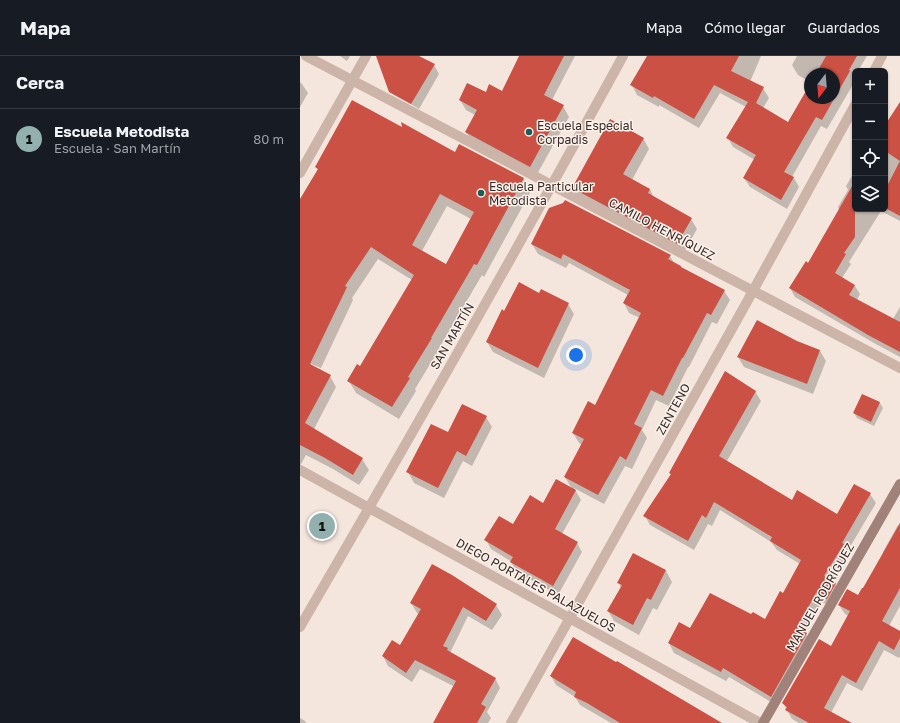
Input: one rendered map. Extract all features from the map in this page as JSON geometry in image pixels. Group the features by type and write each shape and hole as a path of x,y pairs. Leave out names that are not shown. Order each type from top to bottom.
{"main road":[{"name":"MANUEL RODRÍGUEZ","path":"763,723 900,484"}],"street":[{"name":"CAMILO HENRÍQUEZ","path":"306,56 900,368"},
{"path":"300,173 366,56"},
{"name":"SAN MARTÍN","path":"300,626 370,508 552,186 623,56"},
{"path":"876,68 882,56"},
{"name":"ZENTENO","path":"511,723 852,111"},
{"name":"DIEGO PORTALES PALAZUELOS","path":"300,470 760,723"}],"building":[{"path":"376,56 419,56 435,64 411,104 389,92"},
{"path":"519,56 564,56 544,95 564,105 530,167 465,132 477,110 459,100 467,83 486,92 489,84 502,91"},
{"path":"647,56 739,56 731,71 764,87 756,103 788,122 804,94 804,104 831,104 822,120 816,117 784,172 794,177 781,200 743,178 756,155 726,138 748,102 714,85 694,119 654,96 653,98 630,85"},
{"path":"826,56 857,56 849,70 850,71 840,88 840,68 819,68"},
{"path":"352,100 402,127 401,122 455,152 459,144 524,178 477,265 474,264 392,407 347,381 357,364 360,366 414,275 371,247 345,286 347,287 310,364 331,375 305,423 363,458 353,475 300,445 300,199 318,169 315,167","holes":["440,194 474,212 446,264 412,245"]},
{"path":"900,102 900,161 888,153 888,120"},
{"path":"610,119 644,138 623,174 650,189 648,193 692,218 677,244 572,188"},
{"path":"900,161 900,216 888,210 888,184"},
{"path":"852,186 852,212 855,212 855,237 844,253 846,254 835,273 855,285 849,295 900,322 900,352 868,335 789,288 806,261 808,263"},
{"path":"565,200 671,255 668,259 725,290 711,315 707,313 663,396 651,390 634,424 642,428 626,460 620,456 598,495 564,477 584,439 572,433 588,401 595,405 641,313 623,303 630,290 563,254 561,259 531,244 549,208 563,203"},
{"path":"519,282 539,293 541,289 569,303 538,368 486,342 502,309 504,311"},
{"path":"757,320 797,341 820,350 807,384 737,357"},
{"path":"725,371 756,391 719,456 792,500 797,490 837,514 854,484 871,493 842,543 844,544 824,576 836,583 827,599 816,593 797,628 807,633 771,697 723,668 721,672 668,643 679,622 690,628 710,593 751,614 753,612 765,619 780,591 783,593 801,560 770,541 772,537 714,502 706,518 702,515 688,541 643,516 671,474 669,473"},
{"path":"862,394 880,402 871,422 853,413"},
{"path":"462,404 487,416 466,456 457,451 438,488 406,472 431,424 448,432"},
{"path":"556,479 576,490 555,529 578,542 553,586 510,562 513,557 484,540 499,516 513,524 530,495 543,503"},
{"path":"900,523 900,588 882,621 900,631 900,638 894,650 879,641 856,683 842,675 824,708 852,723 809,723 785,710 787,707 782,703 819,639 831,646 850,611 838,605 847,589 858,595"},
{"path":"633,553 666,570 651,600 647,598 633,625 607,611 622,585 617,583"},
{"path":"432,564 497,604 486,621 463,607 443,646 448,648 447,650 496,678 481,704 486,707 477,723 433,723 456,681 415,660 406,673 382,656 392,640 400,645 421,609 410,603"},
{"path":"573,637 616,662 617,661 722,723 620,723 574,697 576,692 550,676"}],"place":[{"name":"Escuela Especial Corpadis","path":"529,132"},
{"name":"Escuela Particular Metodista","path":"481,193"},
{"name":"Escuela Metodista","path":"322,526"}]}
